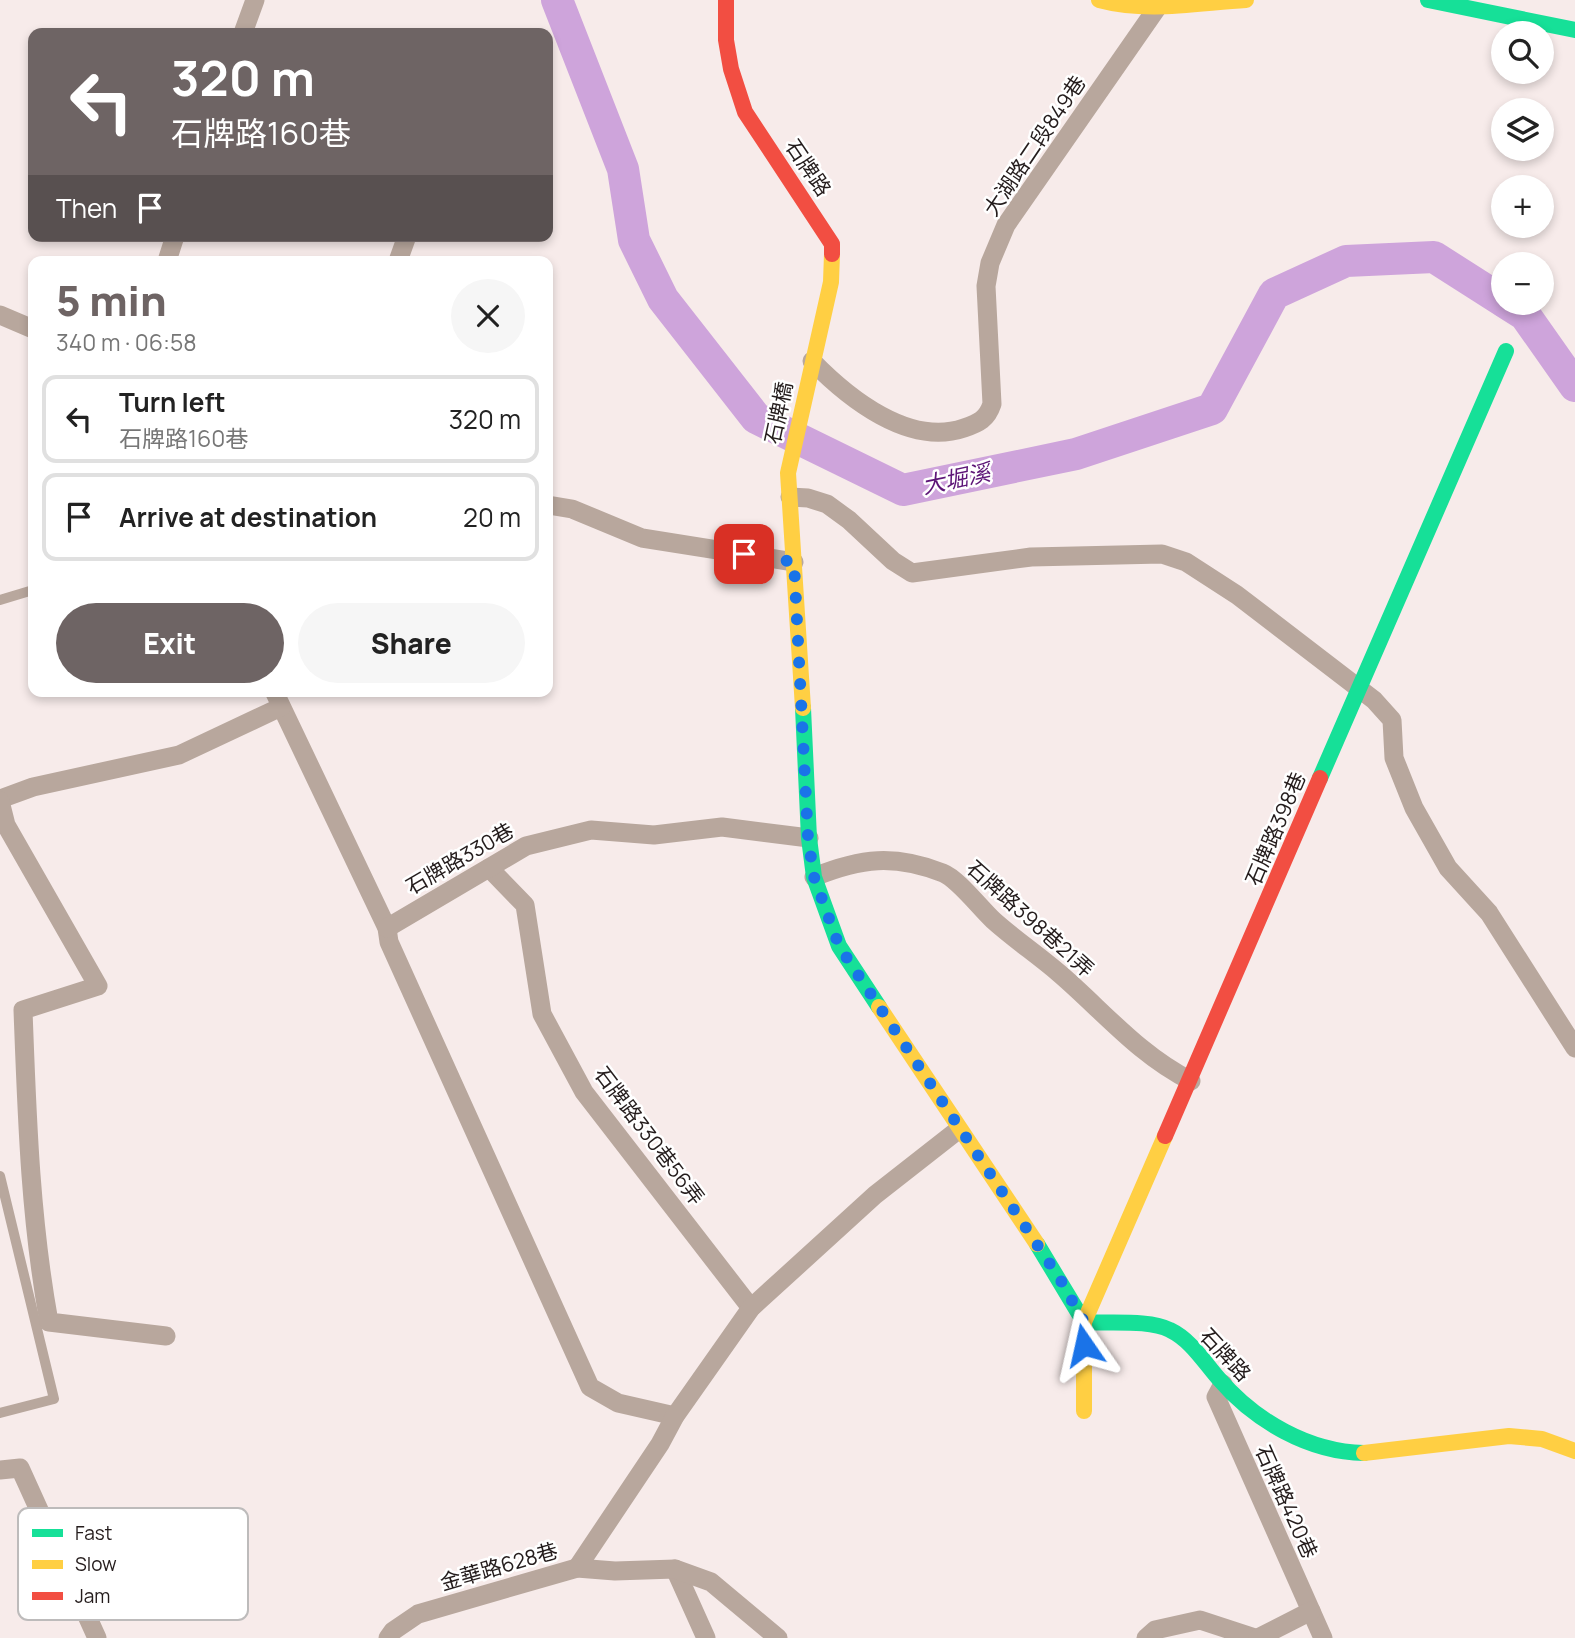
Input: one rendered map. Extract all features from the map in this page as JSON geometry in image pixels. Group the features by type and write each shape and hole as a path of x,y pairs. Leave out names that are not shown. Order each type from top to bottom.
{"street":[{"path":"245,28 255,0"},
{"name":"石牌路","path":"726,0 726,40 731,69 745,112 832,244 831,282 812,361"},
{"path":"1099,0 1112,5 1246,0"},
{"path":"1428,0 1575,30"},
{"name":"大湖路二段849巷","path":"812,361 838,388 866,407 918,431 939,433 958,430 978,423 988,415 992,404 986,286 990,263 1006,225 1159,5"},
{"path":"0,315 28,327"},
{"name":"石牌路398巷","path":"1084,1322 1506,351"},
{"name":"石牌橋","path":"790,497 788,473 812,361"},
{"path":"1084,1411 1084,1322 1060,1279 839,946 814,877 808,838 790,497 808,498 827,504 849,520 893,561 912,573 1031,557 1162,554 1186,562 1237,595 1359,690 1392,720 1394,758 1414,808 1448,868 1489,913 1575,1048"},
{"path":"553,506 572,509 642,538 794,562"},
{"path":"166,1336 50,1322 39,1263 30,1188 23,1010 98,986 6,825 0,800 33,787 179,754 278,699 387,928 389,942 590,1387 618,1403 675,1416"},
{"name":"石牌路330巷","path":"387,928 526,845 591,830 654,835 722,827 808,838"},
{"name":"石牌路398巷21弄","path":"814,877 861,860 907,864 946,874 994,921 1061,975 1110,1023 1172,1072 1191,1081"},
{"name":"石牌路330巷56弄","path":"489,868 525,905 542,1014 583,1092 751,1308"},
{"path":"577,1568 660,1444 675,1416 751,1308 876,1195 958,1129"},
{"name":"石牌路","path":"1084,1322 1168,1328 1196,1351 1245,1407 1312,1445 1349,1452 1399,1452 1466,1437 1519,1434 1555,1441 1575,1451"},
{"name":"石牌路420巷","path":"1223,1384 1216,1397 1323,1638"},
{"path":"0,1470 20,1468 38,1508"},
{"name":"金華路628巷","path":"388,1638 393,1631 418,1614 577,1568 615,1571 675,1569 711,1582 778,1638"},
{"path":"675,1569 706,1638"},
{"path":"1146,1638 1154,1630 1200,1620 1256,1638 1311,1611"},
{"path":"89,1620 97,1638"}],"lane":[{"path":"0,600 28,592"},
{"path":"0,1175 54,1399 0,1413"}],"waterway":[{"name":"大堀溪","path":"557,0 623,169 634,240 663,299 756,418 903,490 1076,454 1212,409 1274,294 1346,261 1434,257 1491,293"},
{"name":"大堀溪","path":"1525,315 1575,386"}],"traffic: fast":[{"path":"1428,0 1575,30"},
{"path":"1320,778 1506,351"},
{"path":"803,708 809,838 814,877 839,946 879,1007"},
{"path":"1037,1244 1084,1322 1151,1324 1170,1330 1191,1345 1233,1394 1266,1421 1323,1447 1364,1453"}],"traffic: slow":[{"path":"1099,0 1154,7 1246,0"},
{"path":"803,708 788,473 831,282 832,254"},
{"path":"879,1007 1037,1244"},
{"path":"1084,1411 1084,1322 1165,1136"},
{"path":"1364,1453 1509,1436 1542,1439 1575,1451"}],"traffic: jam":[{"path":"726,0 726,40 731,69 745,112 832,244 832,254"},
{"path":"1165,1136 1320,778"}],"route":[{"path":"744,554 794,562 801,657 808,838 814,877 839,946 1060,1279 1084,1322 1084,1345"}]}
